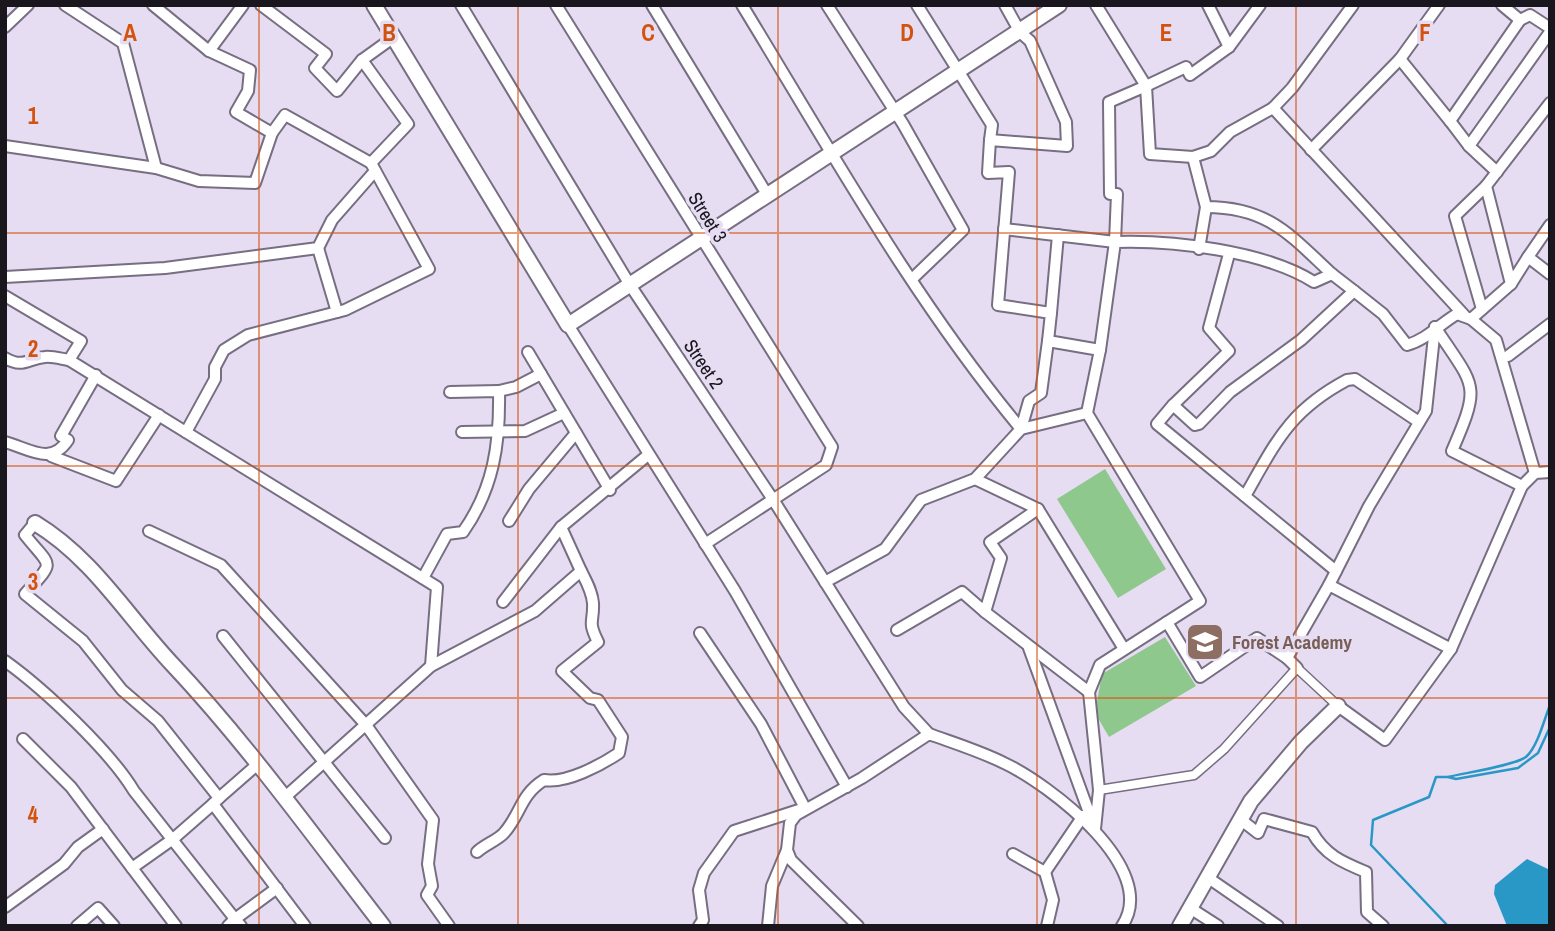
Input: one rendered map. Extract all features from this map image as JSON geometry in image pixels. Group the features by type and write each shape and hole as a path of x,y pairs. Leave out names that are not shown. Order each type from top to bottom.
{"street":[{"path":"5,27 28,5"},
{"path":"65,5 123,43 156,169"},
{"path":"153,5 209,51 250,70 248,91 236,113 272,133"},
{"path":"209,51 243,5"},
{"path":"261,5 326,54 315,68 337,91 362,60 394,37"},
{"path":"374,5 568,325 705,544 847,787"},
{"name":"Street 2","path":"461,5 630,285 774,501 904,707 929,734"},
{"name":"Street 3","path":"556,5 832,447 826,465 774,501"},
{"path":"652,5 768,196"},
{"path":"742,5 912,279 979,378 1021,429"},
{"path":"827,5 896,113 963,230 912,279"},
{"path":"917,5 957,73 992,125 988,173 1009,172 998,305 1051,313"},
{"path":"990,140 1067,146 1066,122 1062,111 1030,41 1020,32 1005,5"},
{"path":"568,325 1059,5"},
{"path":"1096,5 1146,86 1150,154 1193,157 1211,151 1230,132 1273,108 1292,88 1353,5"},
{"path":"1208,5 1229,47"},
{"path":"1029,648 1095,829 1099,790 1089,692 1100,665 1200,601 1087,413 1100,351 1115,242 1117,194 1110,194 1110,102 1186,67 1190,75 1229,47 1260,5"},
{"path":"1311,150 1400,59 1439,5"},
{"path":"1502,5 1520,20"},
{"path":"1450,121 1520,20 1530,15 1550,30 1469,146"},
{"path":"1400,59 1469,146 1497,172"},
{"path":"337,312 318,248 332,220 408,124 362,60"},
{"path":"1482,309 1455,216 1486,186 1550,103"},
{"path":"1273,108 1467,317 1496,340 1535,473"},
{"path":"5,146 156,169 199,181 255,183 272,133 285,115 373,167 429,269 337,312 248,335 223,350 215,367 215,379 186,432"},
{"path":"1193,157 1206,207 1199,249"},
{"path":"1486,186 1511,284"},
{"path":"1206,207 1230,207 1259,214 1292,236 1332,274 1382,314 1407,345 1424,339 1435,327 1457,314 1467,317 1482,309 1511,284 1550,225"},
{"path":"1004,229 1229,254 1278,264 1314,282 1332,274"},
{"path":"825,582 885,549 921,500 975,479 1021,429 1029,401 1041,393 1058,235"},
{"path":"5,277 165,268 318,248"},
{"path":"1229,254 1209,328 1229,351 1173,405 1158,422 1158,426 1336,571"},
{"path":"1528,257 1550,274"},
{"path":"1173,405 1195,425 1199,424 1230,392 1301,340 1354,291"},
{"path":"5,296 81,341 69,360"},
{"path":"1508,356 1550,324"},
{"path":"1287,658 1329,585 1369,506 1426,411 1435,327"},
{"path":"1435,327 1473,386 1470,410 1452,451 1522,486"},
{"path":"1048,341 1100,351"},
{"path":"528,352 610,490"},
{"path":"5,358 15,364 33,362 43,356 69,360 437,587 431,666"},
{"path":"450,392 499,391 516,387 541,374"},
{"path":"51,456 60,452 68,440 61,436 96,376"},
{"path":"1245,496 1273,446 1298,412 1347,380 1356,379 1419,422"},
{"path":"423,578 447,534 463,531 475,514 494,469 500,432 499,391"},
{"path":"462,432 525,431 564,413"},
{"path":"1021,429 1087,413"},
{"path":"5,442 116,481 159,415"},
{"path":"509,521 529,489 576,433"},
{"path":"503,602 561,527 610,490 648,455"},
{"path":"1167,622 1200,677 1257,638 1287,658 1338,706 1385,740 1451,649 1522,486 1535,473 1550,472"},
{"path":"975,479 1038,509 1124,649"},
{"path":"705,544 774,501"},
{"path":"985,612 1001,558 990,542 1038,509"},
{"path":"305,926 158,721 122,690 83,641 25,594 47,568 48,560 25,535 35,523 57,538 105,582 259,763 383,926"},
{"path":"477,852 488,841 503,834 530,789 544,780 554,782 581,772 619,753 622,737 598,700 590,698 562,671 598,642 589,625 593,607 591,593 561,527"},
{"path":"149,531 221,565 366,725 433,820 428,864 432,886 427,895 449,926"},
{"path":"284,798 431,666 535,611 580,571"},
{"path":"1329,585 1451,649"},
{"path":"897,630 962,592 1029,648 1089,692"},
{"path":"701,633 761,724 805,808"},
{"path":"223,636 326,761 384,838"},
{"path":"5,661 45,693 122,771 134,791 235,924 277,888"},
{"path":"1099,790 1194,775 1224,749 1297,668"},
{"path":"1180,926 1240,819 1272,773 1338,706"},
{"path":"699,926 703,920 699,890 704,873 734,831 805,808 847,787 929,734 1006,764 1083,816 1127,877 1132,891 1127,918 1122,926"},
{"path":"23,739 71,787 176,926"},
{"path":"132,868 173,839 259,763"},
{"path":"768,926 772,886 787,850 790,823 805,808"},
{"path":"1045,872 1083,816"},
{"path":"1240,819 1258,833 1264,819 1312,832 1320,847 1338,860 1366,872 1367,912 1383,926"},
{"path":"5,907 64,864 78,847 103,829"},
{"path":"787,850 791,860 858,926"},
{"path":"1013,854 1045,872 1053,900 1047,926"},
{"path":"1207,877 1278,926"},
{"path":"77,926 98,908 114,926"},
{"path":"1190,908 1218,926"}],"green space":[{"path":"1105,469 1166,569 1118,598 1057,499"},
{"path":"1165,637 1196,686 1109,737 1095,713 1102,674"}],"water":[{"path":"1527,859 1550,870 1550,926 1507,926 1494,894 1495,885"}],"waterway":[{"path":"1550,705 1538,739 1527,756 1502,766 1448,777 1456,779 1518,768 1538,753 1550,727"},
{"path":"1448,777 1436,777 1429,797 1373,820 1371,845 1448,926"}],"place":[{"name":"Forest Academy","path":"1205,642"}]}
